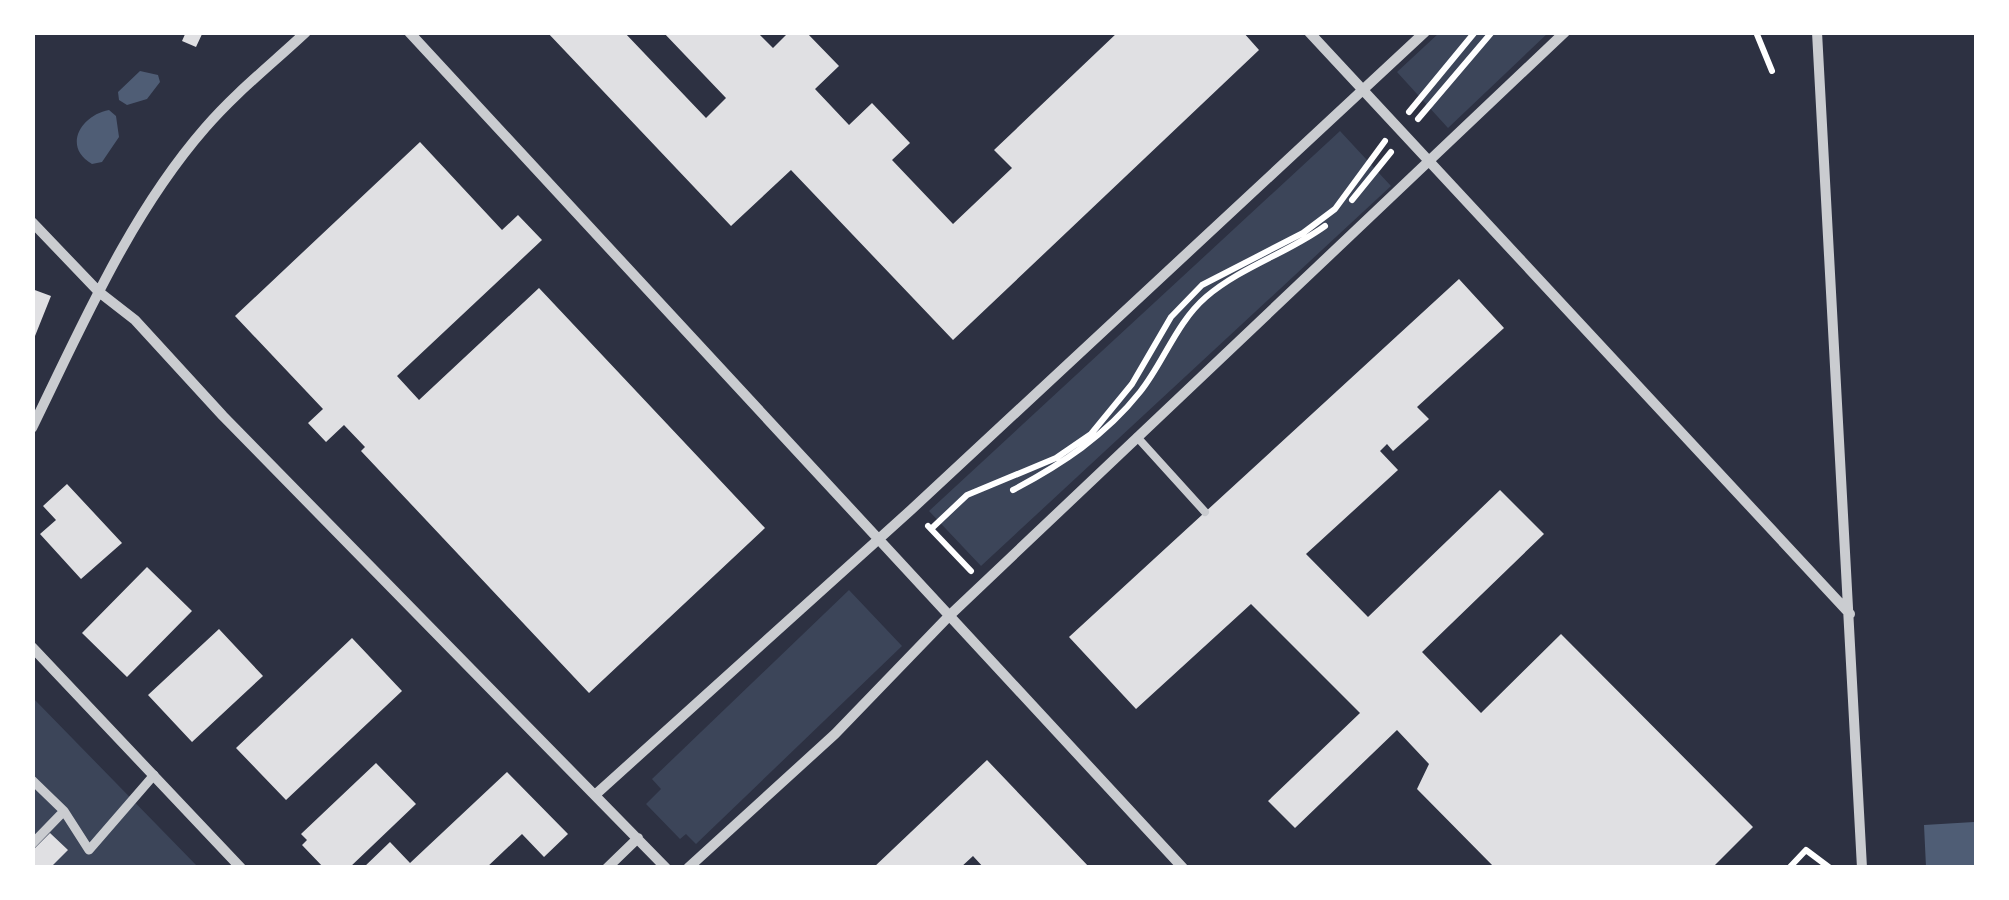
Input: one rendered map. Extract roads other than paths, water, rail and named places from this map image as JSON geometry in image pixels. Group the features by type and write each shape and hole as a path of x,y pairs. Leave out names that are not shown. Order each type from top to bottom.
{"street":[{"path":"32,428 99,292 160,190 205,128 306,32"},
{"path":"409,32 1183,868"},
{"path":"1309,32 1850,614"},
{"path":"595,795 878,540 1425,32"},
{"path":"688,868 835,734 949,616 1564,32"},
{"path":"1816,32 1862,868"},
{"path":"32,222 99,292 135,320 666,868"},
{"path":"32,647 241,868"},
{"path":"32,780 64,812 90,850 154,775"},
{"path":"32,844 64,812"},
{"path":"607,868 638,838"}],"lane":[{"path":"1137,437 1205,512"}]}
